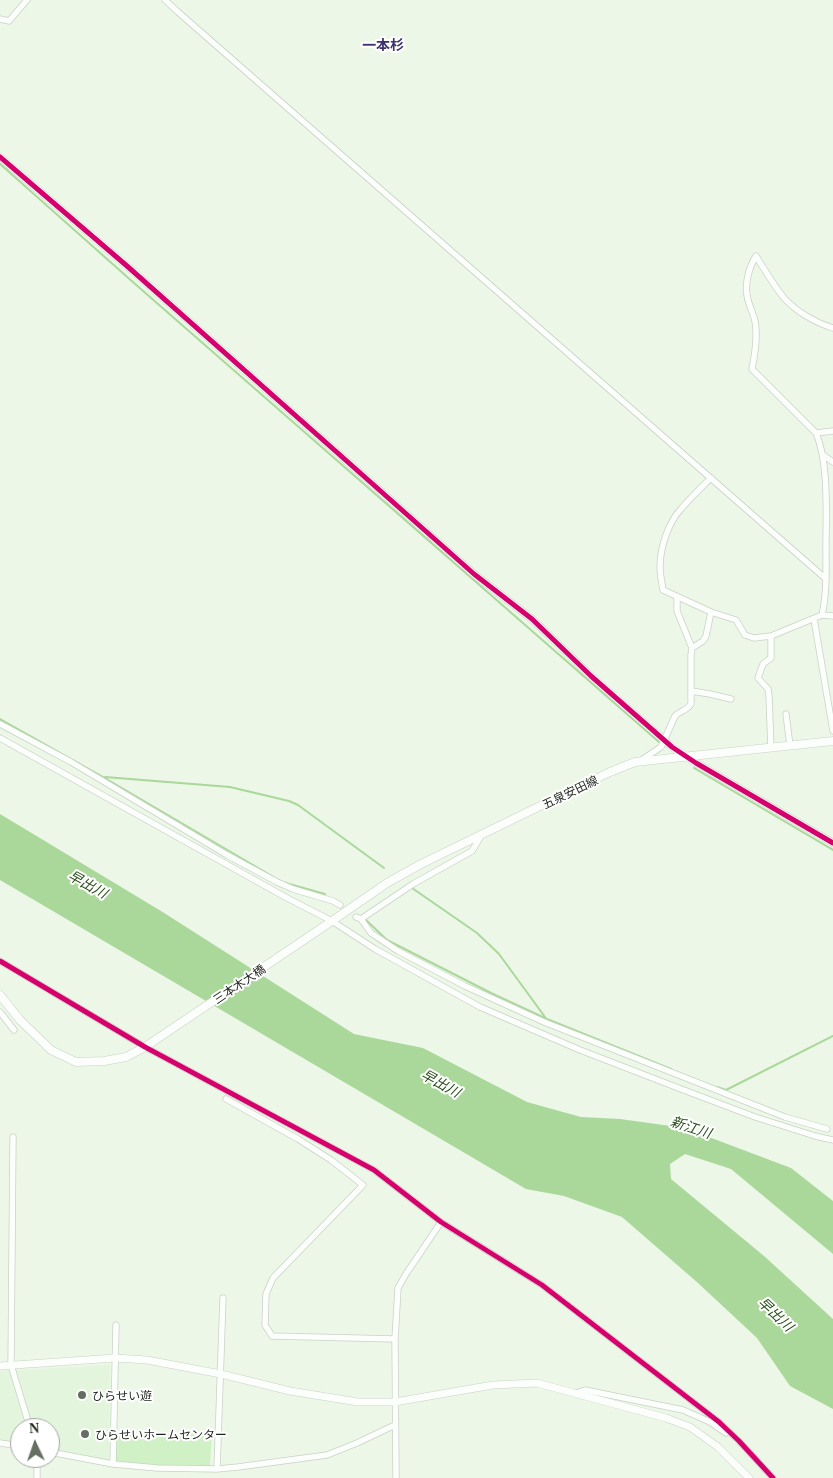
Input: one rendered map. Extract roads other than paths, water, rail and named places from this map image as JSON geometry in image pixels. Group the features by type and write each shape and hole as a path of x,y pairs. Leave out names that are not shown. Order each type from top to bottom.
{"main road":[{"name":"五泉安田線","path":"331,922 387,883 421,864 610,772 639,762 833,741"},
{"name":"三本木大橋","path":"147,1046 331,922"},
{"path":"0,995 20,1020 51,1050 76,1062 104,1061 126,1057 147,1046"}],"street":[{"path":"0,19 9,21 27,0"},
{"path":"165,0 826,579"},
{"path":"0,157 127,266 474,574 532,620 591,676 665,740 686,756 833,842"},
{"path":"822,615 826,579 823,455 816,433 752,369 756,338 755,322 747,294 748,276 756,256 784,298 809,317 833,328"},
{"path":"816,433 833,431"},
{"path":"823,455 833,462"},
{"path":"711,478 680,510 671,525 663,547 660,570 664,590 711,612 736,620 745,635 754,638 771,636 822,615 833,616"},
{"path":"639,762 661,747 675,716 691,704 692,648 676,611 677,597"},
{"path":"692,648 703,641 706,636 711,612"},
{"path":"814,619 830,695 833,731"},
{"path":"771,636 771,658 763,664 758,678 768,689 771,748"},
{"path":"691,691 731,699"},
{"path":"786,714 790,746"},
{"path":"0,724 71,762 227,855 277,882 293,889 334,901 340,905"},
{"path":"0,738 331,922 375,950 480,1007 580,1050 718,1103 815,1136 833,1140"},
{"path":"481,836 472,851 358,918 371,933 398,951 465,986 544,1022 776,1114 827,1129"},
{"path":"0,961 147,1046 374,1170 441,1222 542,1285 719,1422 773,1478"},
{"path":"0,1012 14,1030"},
{"path":"226,1099 298,1139 331,1160 363,1185 273,1278 266,1294 264,1325 272,1336 395,1339"},
{"path":"13,1137 11,1365 27,1418"},
{"path":"396,1478 395,1339 398,1288 441,1222"},
{"path":"217,1469 222,1298"},
{"path":"113,1464 116,1325"},
{"path":"0,1366 114,1358 147,1360 221,1374 290,1392 358,1402 395,1402 493,1385 537,1383 666,1418 690,1427 718,1447 749,1478"},
{"path":"576,1393 585,1390 683,1410 710,1422 739,1441"},
{"path":"60,1454 113,1464 157,1468 217,1469 327,1455 395,1425"}],"water":[{"name":"早出川","path":"0,814 161,911 354,1034 423,1048 527,1102 581,1117 620,1119 685,1128 791,1168 833,1201 833,1254 731,1169 685,1154 670,1164 671,1179 764,1256 833,1319 833,1409 790,1386 757,1338 698,1283 622,1217 564,1196 526,1189 0,880"}],"waterway":[{"path":"0,164 659,742"},
{"path":"0,719 282,882 325,894"},
{"path":"694,768 833,850"},
{"path":"105,777 230,787 289,801 298,805 384,868"},
{"path":"412,888 477,933 499,954 545,1017"},
{"path":"366,920 387,940 491,993 547,1019 671,1069"},
{"path":"717,1087 726,1090 833,1036"}],"place":[{"name":"ひらせい遊","path":"82,1395"},
{"name":"ひらせいホームセンター","path":"85,1434"}],"district":[{"name":"一本杉","path":"383,45"}],"water label":[{"name":"新江川","path":"691,1127"}]}
